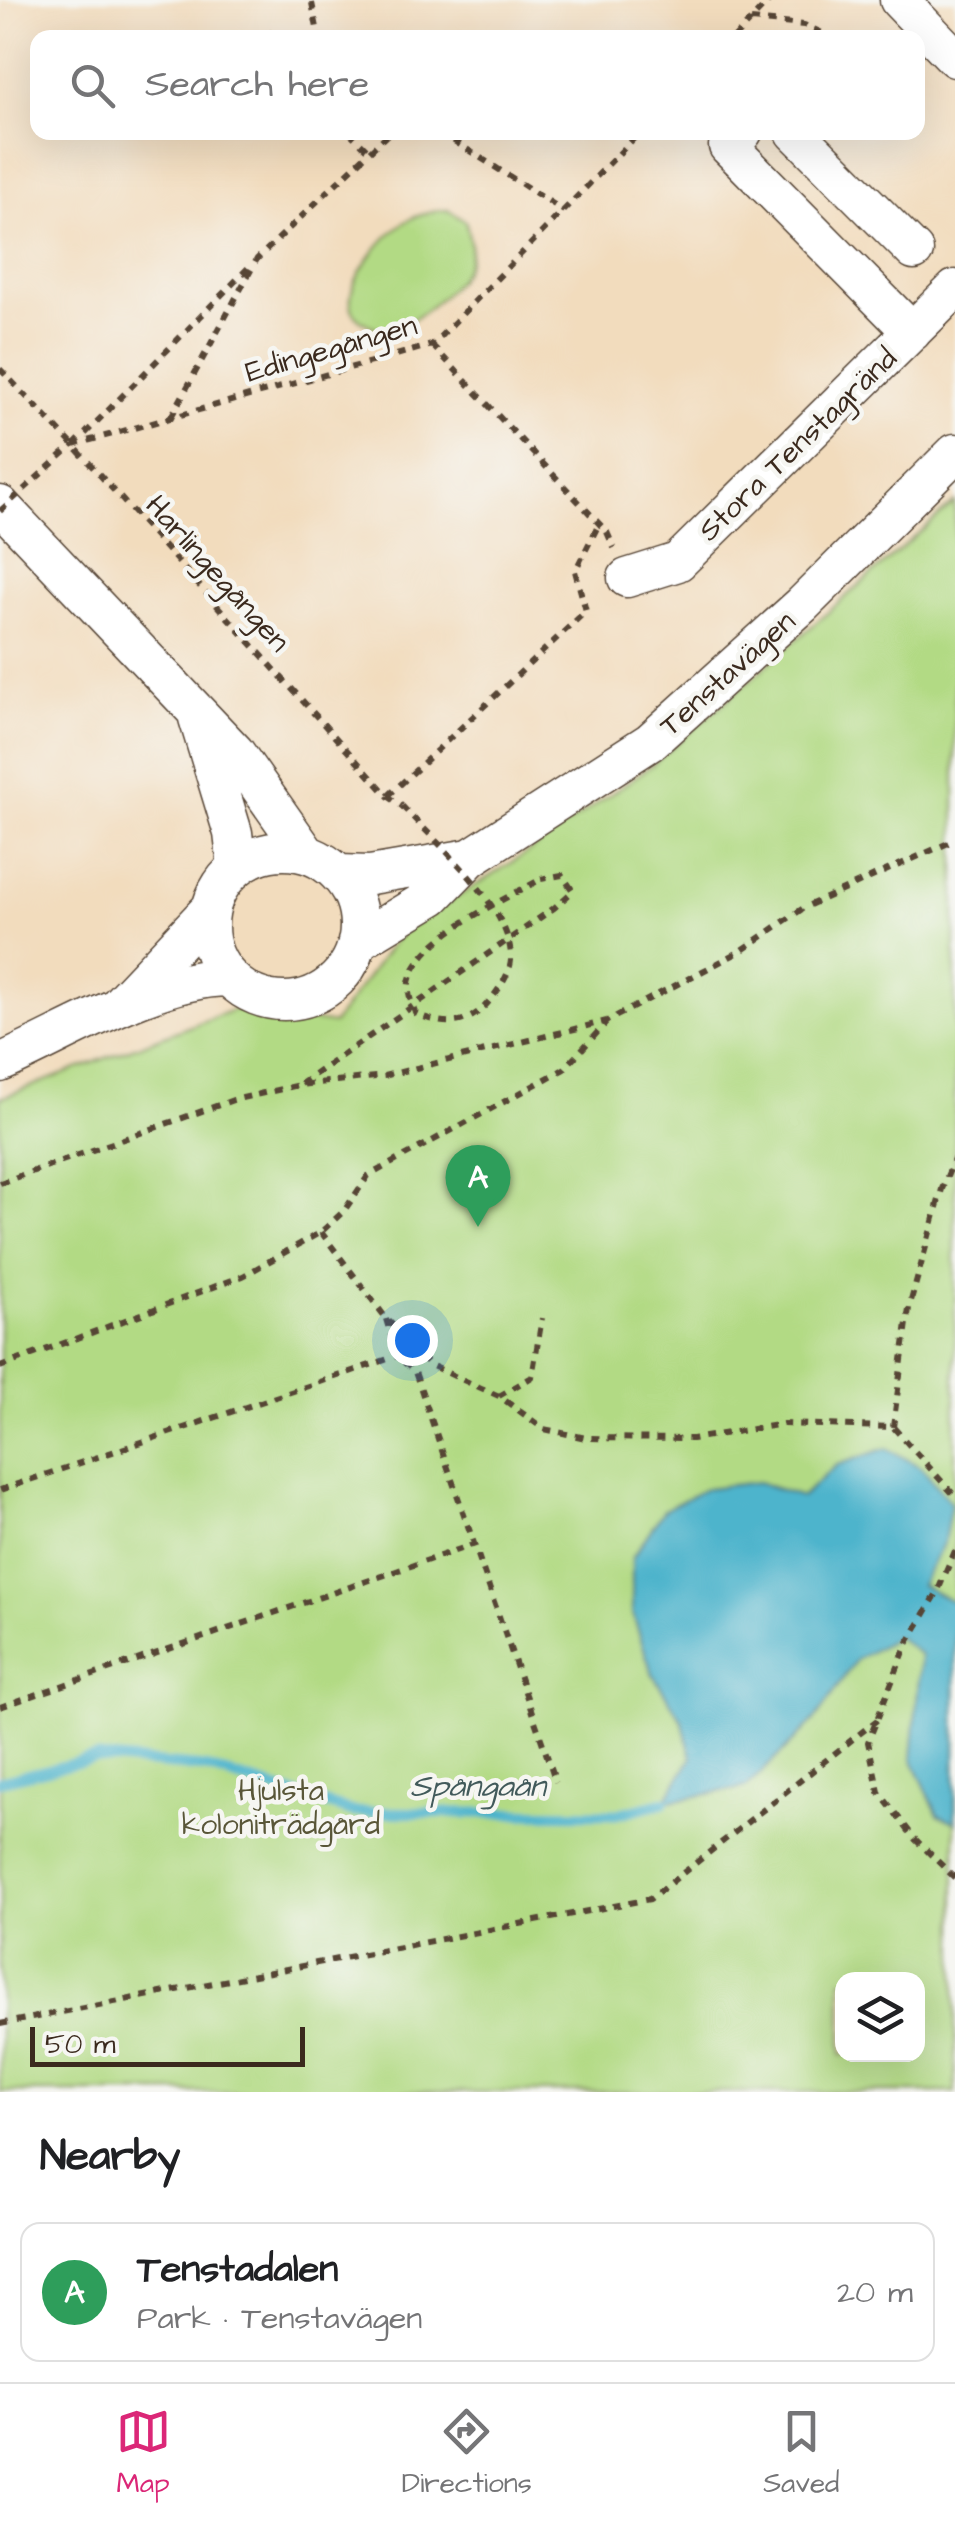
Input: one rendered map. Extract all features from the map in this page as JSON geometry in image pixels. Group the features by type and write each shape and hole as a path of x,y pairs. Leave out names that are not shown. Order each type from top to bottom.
{"street":[{"path":"898,0 955,58"},
{"path":"734,140 728,146 912,332"},
{"path":"803,140 954,290"},
{"name":"Stora Tenstagränd","path":"627,578 678,562 954,290"},
{"name":"Tenstavägen","path":"228,977 248,993 273,1002 299,1001 323,992 343,975 357,942 433,896 470,858 650,742 802,604 955,454"},
{"path":"0,508 194,706 234,752 306,853"},
{"path":"194,706 233,833 237,867"},
{"path":"228,977 214,957 209,933 211,908 220,886 237,867 258,855 282,850 306,853 328,864 357,902 357,942"},
{"name":"Tenstavägen","path":"339,874 370,875 470,858"},
{"path":"118,1006 211,908"},
{"path":"0,1063 118,1006 207,977 228,977"}],"path":[{"path":"742,30 770,0"},
{"path":"312,3 317,30"},
{"path":"751,20 804,25 816,30"},
{"path":"357,140 370,152"},
{"path":"0,508 73,446 257,259 382,140"},
{"path":"453,140 564,211"},
{"name":"Edingegången","path":"73,446 432,345 632,140"},
{"path":"170,418 257,259"},
{"path":"432,345 607,532 627,578"},
{"name":"Harlingegången","path":"0,369 388,796 402,806 488,900 497,917 507,934 512,964 497,993 478,1013 464,1020 438,1024 415,1014 408,986 416,966 433,946 487,910 500,902 542,880 562,875 573,892 554,908 299,1084"},
{"path":"388,796 586,611 575,571 600,524"},
{"path":"0,1183 233,1100 299,1084 384,1076 608,1021 740,951 804,907 955,840"},
{"path":"0,1367 243,1276 321,1232 344,1211 368,1176 564,1070 608,1021"},
{"path":"894,1427 909,1308 942,1189 955,1157"},
{"path":"321,1232 386,1318 430,1365 499,1396 544,1429 586,1438 692,1438 783,1424 894,1427 955,1496"},
{"path":"386,1318 397,1356 416,1372 556,1782"},
{"path":"499,1396 532,1376 542,1318"},
{"path":"0,1490 397,1356"},
{"path":"0,1707 475,1544"},
{"path":"955,1552 907,1644 868,1742 879,1792 915,1839 955,1878"},
{"path":"0,2024 650,1899 876,1720"}],"green space":[{"path":"448,210 465,221 470,240 469,259 457,280 424,312 401,326 383,329 362,321 351,306 351,297 372,254 405,222"},
{"name":"Hjulsta koloniträdgård","path":"955,502 955,2092 0,2092 0,1098 238,1008 333,1024 399,934 525,854 652,765"}],"water":[{"path":"887,1448 922,1468 951,1503 944,1543 921,1585 955,1603 955,1822 938,1815 912,1758 921,1655 897,1637 856,1660 814,1721 747,1787 664,1802 692,1758 682,1720 652,1673 632,1612 632,1558 664,1510 707,1488 758,1482 801,1497 837,1465"}],"waterway":[{"name":"Spångaån","path":"0,1781 97,1758 205,1768 353,1812 617,1814 664,1802"}],"place":[{"name":"Tenstadalen","path":"478,1227"}]}
